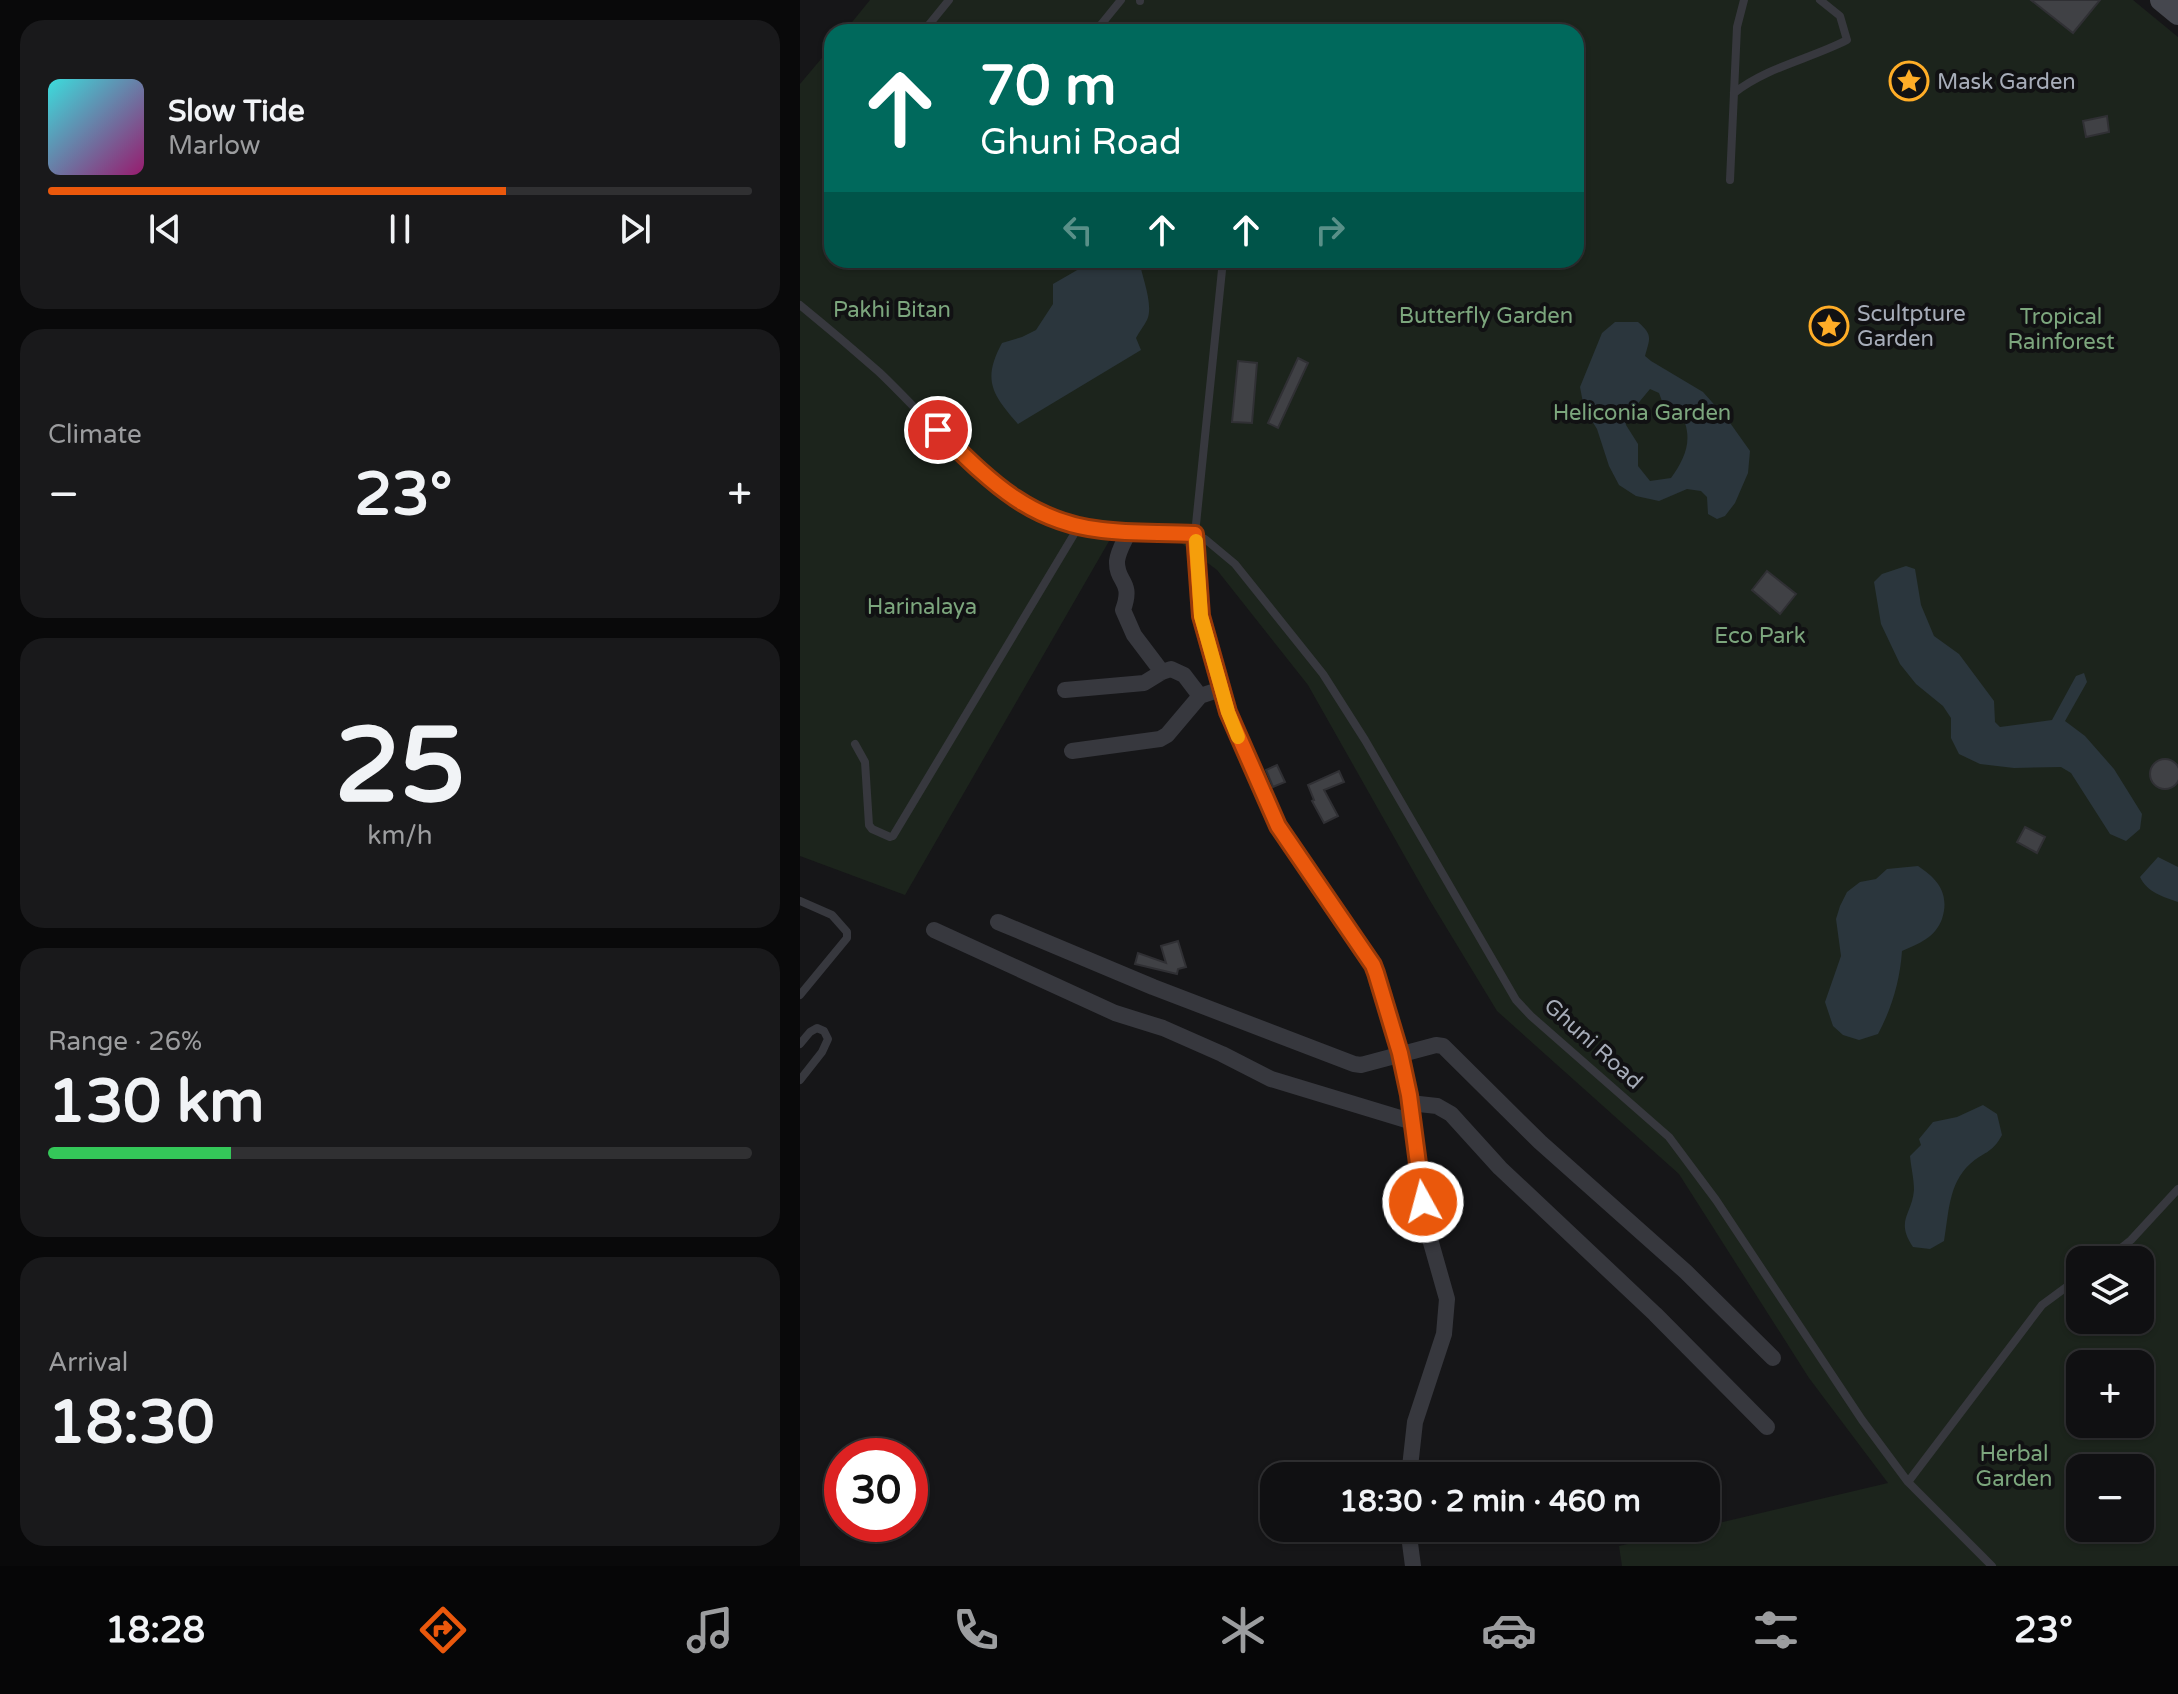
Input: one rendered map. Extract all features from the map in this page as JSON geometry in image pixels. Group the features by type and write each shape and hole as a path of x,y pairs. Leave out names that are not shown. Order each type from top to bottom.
{"street":[{"path":"2161,0 2178,14"},
{"path":"1129,531 1117,564 1128,593 1123,610 1134,635 1162,672"},
{"path":"1195,534 1201,616 1228,712 1278,826 1373,965 1401,1055 1410,1099 1426,1225 1447,1299 1444,1334 1415,1422 1411,1462"},
{"path":"1065,690 1144,683 1171,669 1179,671 1200,696"},
{"path":"1072,751 1160,739 1167,735 1200,696 1221,689"},
{"path":"998,922 1153,987 1354,1064 1443,1046 1540,1142 1686,1272 1773,1358"},
{"path":"934,930 1115,1013 1198,1043 1271,1079 1413,1122"},
{"path":"1410,1099 1437,1106 1451,1114 1500,1168 1655,1314 1767,1427"},
{"path":"1409,1542 1412,1566"}],"lane":[{"path":"930,24 949,0"},
{"path":"1102,24 1121,0"},
{"path":"1730,180 1737,27 1744,0"},
{"path":"1734,93 1752,79 1847,40 1840,16 1820,0"},
{"path":"800,305 879,372 981,472 1036,512 1060,522 1103,530 1195,534 1222,270"},
{"path":"855,744 865,762 869,825 893,836 1079,526"},
{"name":"Ghuni Road","path":"1195,534 1235,564 1323,674 1365,740 1516,1000 1669,1137 1716,1200 1862,1420 1908,1482 1992,1566"},
{"path":"800,901 832,915 847,932 847,938 800,995"},
{"path":"800,1044 817,1028 824,1031 828,1039 800,1080"},
{"path":"2124,1246 2178,1189"},
{"path":"1908,1482 2042,1305 2066,1287"}],"green space":[{"name":"Eco Park","path":"870,0 2133,0 2178,37 2178,1566 1622,1566 1619,1546 1636,1542 1720,1542 1720,1523 1888,1483 1809,1378 1679,1174 1497,1011 1429,899 1308,685 1217,570 1177,540 1112,536 905,895 800,856 800,84 824,56 824,268 1584,268 1584,24 850,24"}],"shaded area":[{"path":"1141,268 1149,314 1136,338 1141,350 1018,424 996,395 993,386 992,367 996,356 1002,343 1036,330 1053,304 1053,284 1079,269"},
{"path":"1615,322 1638,322 1649,337 1645,356 1703,392 1750,451 1748,473 1735,503 1725,516 1717,519 1708,514 1707,497 1701,491 1687,489 1659,501 1636,496 1619,485 1597,429 1584,408 1580,387 1602,333","holes":["1650,389 1659,393 1666,412 1685,423 1687,445 1683,459 1671,478 1650,481 1638,466 1638,444 1625,419"]},
{"path":"1906,566 1915,569 1921,605 1934,636 1959,654 1994,701 1995,722 2000,727 2052,720 2076,676 2084,673 2087,682 2065,721 2085,736 2114,769 2142,814 2140,829 2126,841 2110,834 2071,773 2061,767 2014,768 1980,764 1959,754 1951,738 1951,718 1943,706 1916,684 1900,664 1881,624 1874,582 1882,574"},
{"path":"2158,857 2178,867 2178,902 2151,890 2140,877"},
{"path":"1918,866 1931,876 1943,895 1941,922 1929,937 1902,951 1894,994 1878,1034 1859,1040 1843,1035 1833,1026 1825,1002 1841,956 1836,919 1840,906 1847,892 1860,882 1876,879 1887,869"},
{"path":"1983,1105 1997,1114 2002,1135 1991,1149 1970,1164 1957,1181 1944,1241 1930,1249 1913,1247 1905,1230 1914,1190 1910,1156 1921,1145 1919,1139 1933,1122 1957,1117"}],"building":[{"path":"2031,0 2100,0 2073,33"},
{"path":"2107,116 2109,132 2086,137 2083,121"},
{"path":"1298,358 1308,363 1278,428 1268,423"},
{"path":"1238,361 1257,363 1252,423 1232,422"},
{"path":"1767,571 1796,594 1780,614 1752,590"},
{"path":"2159,760 2171,760 2179,768 2179,780 2171,788 2159,788 2151,780 2151,768"},
{"path":"1277,765 1285,782 1273,787 1266,770"},
{"path":"1339,771 1344,782 1324,790 1338,816 1324,823 1312,801 1308,785"},
{"path":"2025,827 2045,837 2037,853 2017,842"},
{"path":"1178,941 1186,967 1178,969 1177,974 1135,964 1138,953 1166,963 1161,946"}],"slow traffic":[{"path":"1196,541 1201,616 1238,737"}],"place":[{"name":"Mask Garden","path":"1909,81"},
{"name":"Scultpture Garden","path":"1829,326"}],"route":[{"path":"938,430 981,472 1009,494 1036,512 1060,522 1103,530 1195,534 1201,616 1228,712 1270,812 1376,973 1409,1095 1423,1202"}],"park label":[{"name":"Pakhi Bitan","path":"892,309"},
{"name":"Butterfly Garden","path":"1486,315"},
{"name":"Tropical Rainforest","path":"2061,328"},
{"name":"Heliconia Garden","path":"1642,412"},
{"name":"Harinalaya","path":"922,606"},
{"name":"Herbal Garden","path":"2014,1466"}]}
